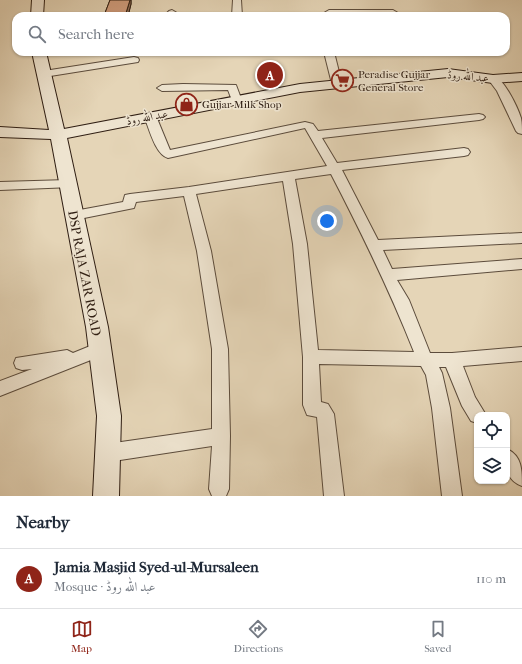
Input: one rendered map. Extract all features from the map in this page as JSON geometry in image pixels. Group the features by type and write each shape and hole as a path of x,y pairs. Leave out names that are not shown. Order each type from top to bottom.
{"street":[{"path":"37,12 38,0"},
{"path":"237,0 237,12"},
{"name":"DSP RAJA ZAR ROAD","path":"40,56 74,215 94,352 109,416 106,496"},
{"path":"330,56 337,84"},
{"path":"44,74 134,60"},
{"name":"عبد اللہ روڈ","path":"0,132 58,135 300,88 337,84 448,73 493,79 522,77"},
{"path":"493,79 502,90 522,131"},
{"path":"162,88 232,87 237,101"},
{"path":"150,116 164,151 168,154 305,125 309,126 334,168 374,245 401,300 425,359 435,376 441,408 452,496"},
{"path":"315,135 479,117"},
{"path":"74,215 128,205 130,204 130,198 189,191 334,168 464,152"},
{"path":"288,176 300,244 311,357 312,405 313,409 322,410 325,414 334,496"},
{"path":"0,186 68,184"},
{"path":"189,191 204,251 220,349 221,436 219,489"},
{"path":"374,245 522,238"},
{"path":"387,274 522,264"},
{"path":"22,363 94,352"},
{"path":"0,389 94,352"},
{"path":"311,357 452,360 522,354"},
{"path":"452,360 468,401 476,412"},
{"path":"108,453 221,436"},
{"path":"510,462 522,477"}],"building":[{"path":"110,0 130,0 126,12 105,12"}],"place":[{"name":"Jamia Masjid Syed-ul-Mursaleen","path":"270,75"},
{"name":"Peradise Gujjar General Store","path":"342,80"},
{"name":"Gujjar Milk Shop","path":"187,104"}]}
